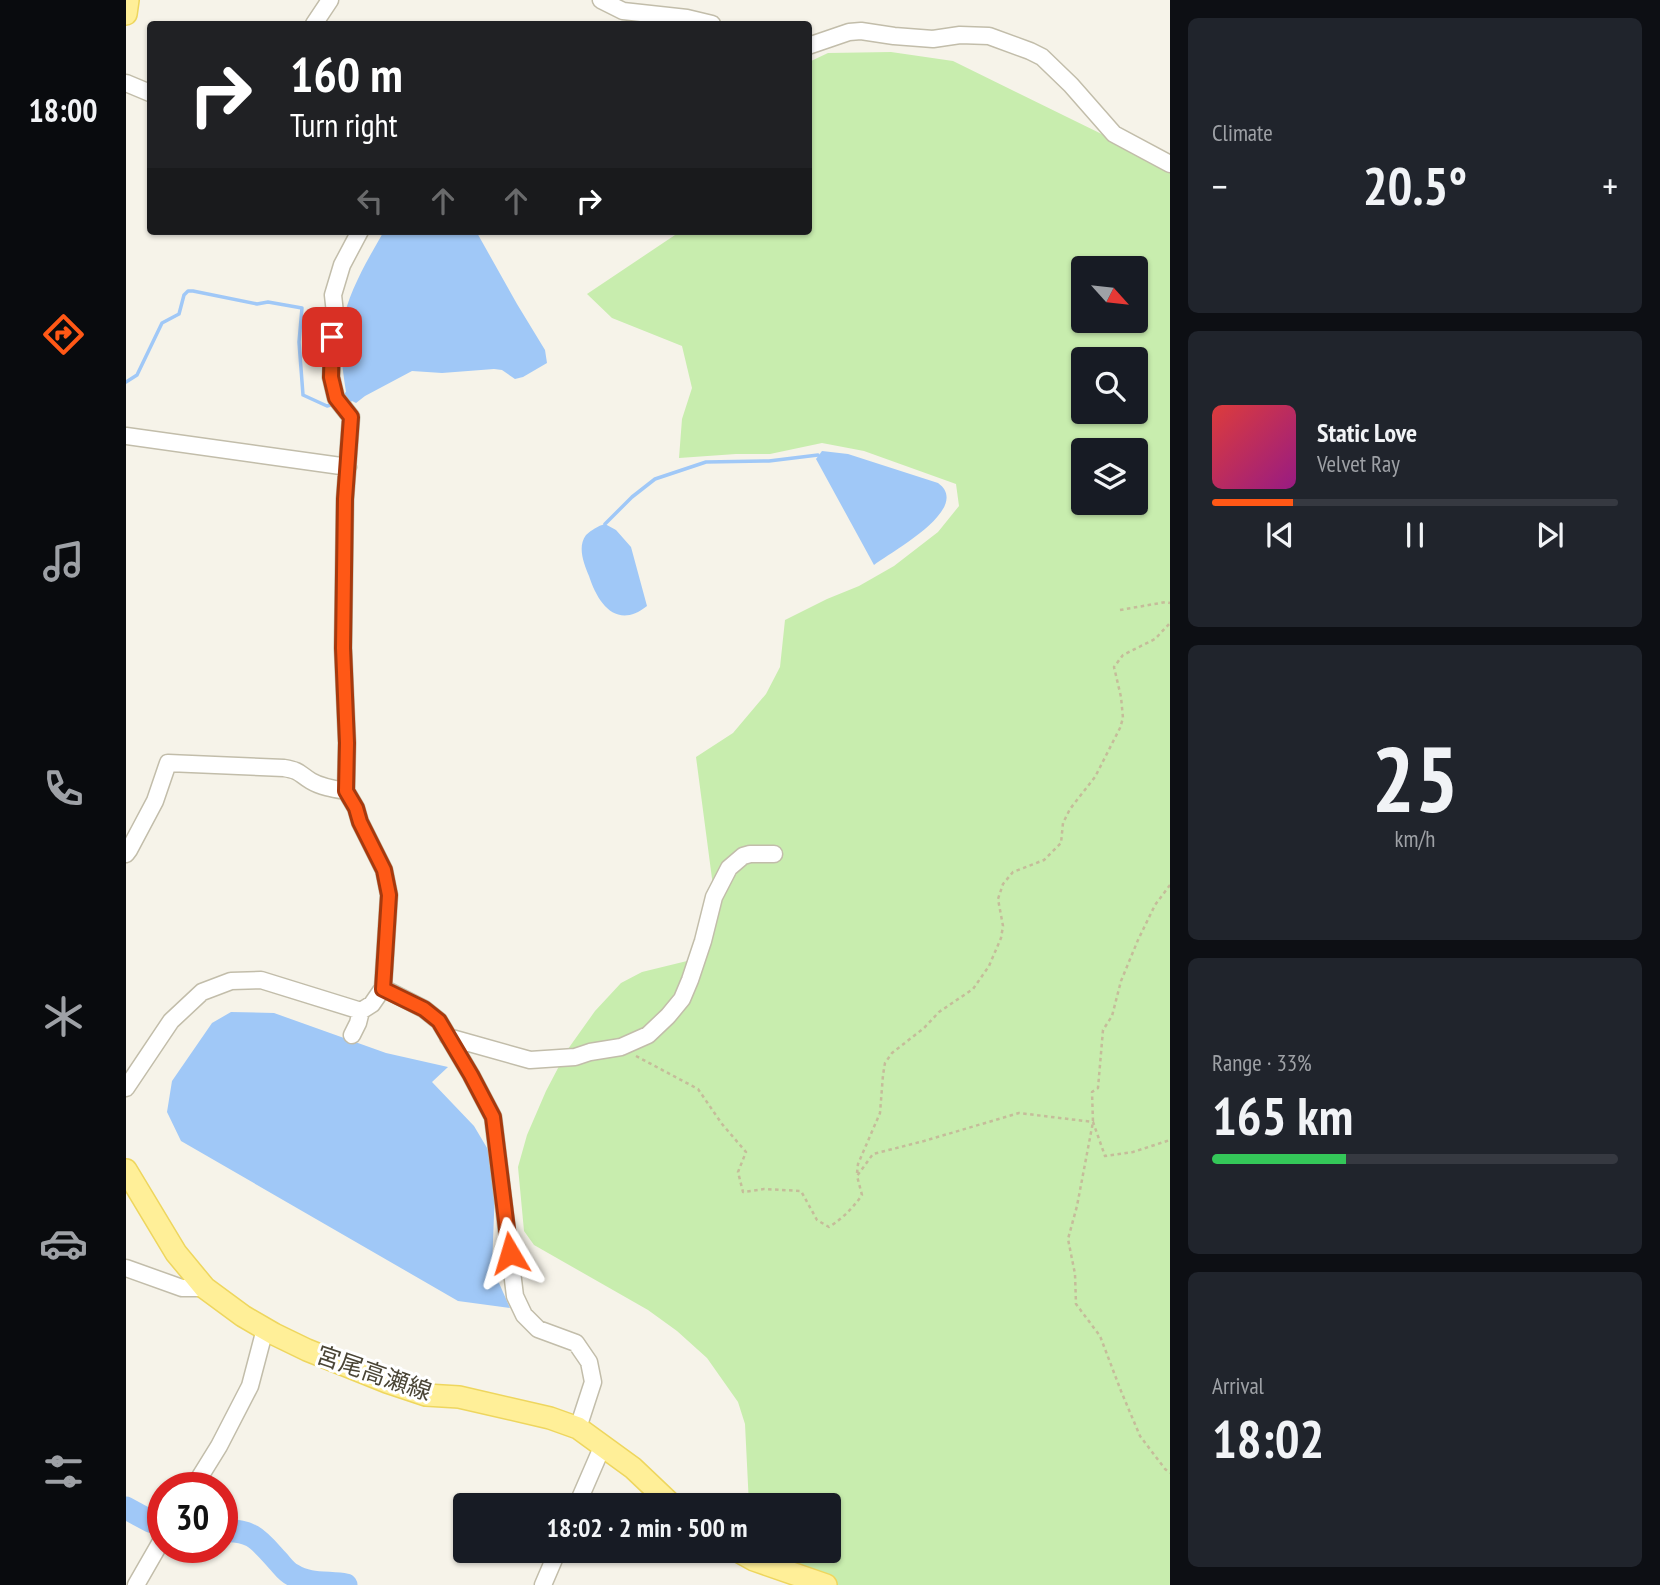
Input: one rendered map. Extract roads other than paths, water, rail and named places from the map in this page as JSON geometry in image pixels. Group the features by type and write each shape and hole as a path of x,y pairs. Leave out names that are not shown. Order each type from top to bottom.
{"main road":[{"path":"126,14 128,0"},
{"name":"宮尾高瀬線","path":"126,1170 176,1253 205,1288 243,1316 307,1350 387,1382 426,1395 459,1397 550,1418 578,1428 633,1468 659,1493"},
{"path":"763,1563 826,1585"}],"street":[{"path":"316,21 330,0"},
{"path":"601,0 624,12 700,21"},
{"path":"812,45 849,32 861,31 933,39 960,35 989,36 1042,57 1114,134 1170,164"},
{"path":"126,83 147,92"},
{"path":"126,1088 172,1021 202,992 230,981 261,980 360,1011 372,1004 383,989 389,895 384,870 346,791 343,648 345,499 351,417 336,398 331,377 335,313 333,295 342,265 358,235"},
{"path":"126,436 348,467"},
{"path":"126,854 155,801 169,763 284,768 299,771 311,782 346,791"},
{"path":"448,1037 530,1060 575,1057 621,1047 648,1035 682,999 704,940 714,897 729,868 743,856 774,855"},
{"path":"383,989 424,1009 439,1021 493,1117 515,1296 524,1315 538,1328 576,1343 589,1362 593,1382 578,1428"},
{"path":"352,1035 360,1011"},
{"path":"126,1268 182,1288 205,1288"},
{"path":"203,1472 250,1386 265,1329"},
{"path":"582,1493 603,1445"},
{"path":"136,1585 149,1563"},
{"path":"543,1585 552,1563"}],"water":[{"path":"382,235 478,235 545,350 547,363 515,379 502,370 494,369 442,373 412,371 346,406 340,397 346,392 341,350 342,326 353,289"},
{"path":"822,451 848,454 938,483 946,493 945,505 938,517 926,528 874,565 816,459"},
{"path":"605,524 616,530 631,547 647,606 636,613 618,614 603,604 585,566 582,556 583,540 590,531"},
{"path":"231,1012 274,1013 386,1053 448,1067 432,1082 474,1126 496,1163 492,1267 510,1308 458,1301 181,1141 167,1112 172,1081 212,1023"}],"waterway":[{"path":"126,382 137,375 162,323 179,314 184,295 193,291 257,304 268,302 302,308 299,342 303,395 327,406 335,404"},
{"path":"605,524 655,479 706,462 769,461 818,455"},
{"path":"126,1508 147,1519"},
{"path":"238,1532 254,1537 286,1570 299,1578 346,1585"}]}
